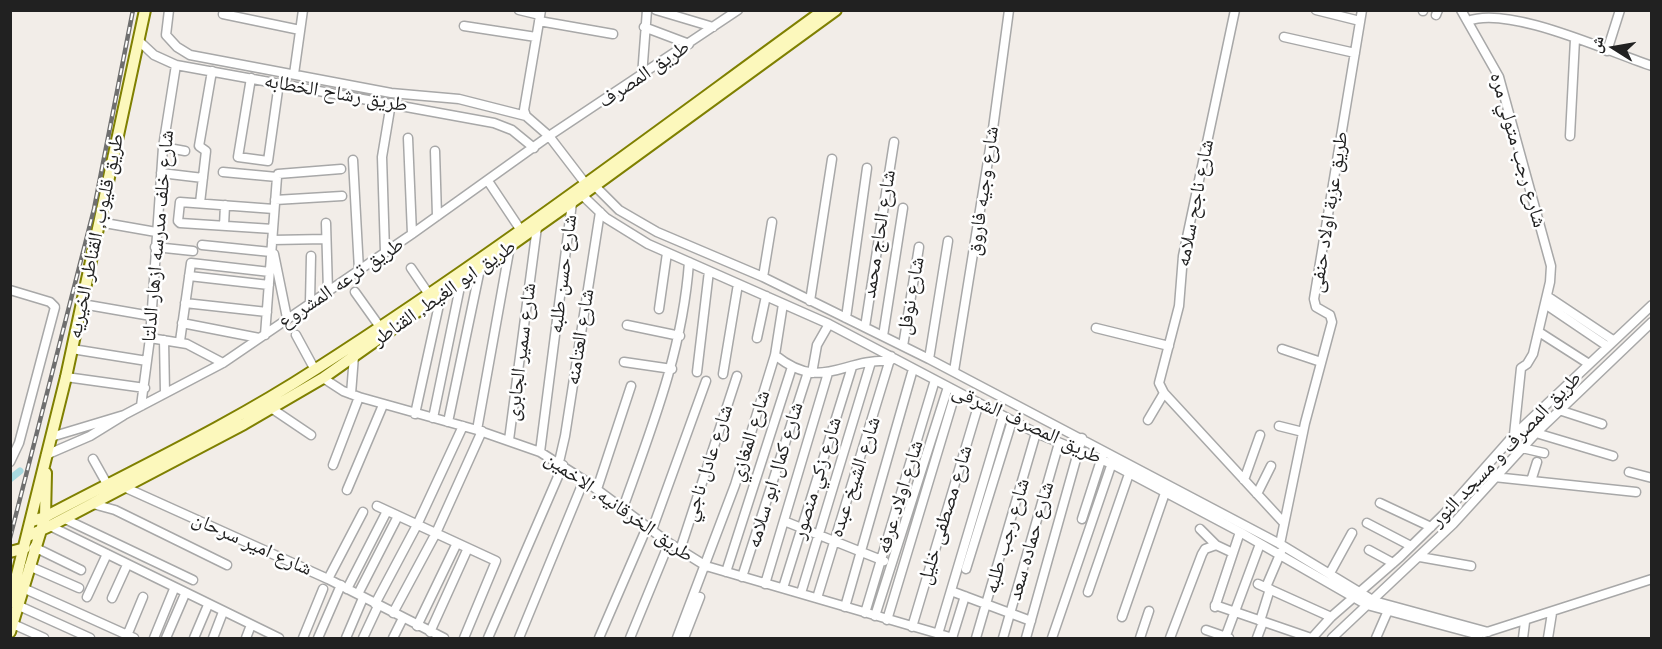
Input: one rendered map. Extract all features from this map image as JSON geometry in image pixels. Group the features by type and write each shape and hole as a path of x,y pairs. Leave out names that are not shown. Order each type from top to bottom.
{"main road":[{"name":"طريق قليوب, القناطر الخيريه","path":"14,604 23,588 29,566 28,536 66,377 146,10"},
{"name":"طريق ابو الغيط, القناطر","path":"28,536 107,484 354,356 572,203 590,185 824,10"},
{"name":"طريق ابو الغيط, القناطر","path":"32,521 46,524 65,519 271,408 428,293 520,229 590,185 836,10"},
{"name":"طريق قليوب, القناطر الخيريه","path":"12,628 14,573 46,524 45,458"},
{"path":"10,552 29,548"}],"street":[{"path":"169,10 166,34 183,52 391,93 459,99 526,116 524,102 540,15"},
{"path":"294,74 303,10"},
{"path":"519,10 613,34"},
{"path":"642,76 647,10"},
{"path":"656,10 713,27"},
{"name":"طريق المصرف","path":"549,136 738,10"},
{"name":"شارع وجيه فاروق","path":"954,371 992,136 1009,10"},
{"name":"شارع ناجح سلامه","path":"1164,393 1159,383 1181,299 1183,256 1235,10"},
{"path":"1316,10 1360,21"},
{"name":"طريق عزبة اولاد حنفى","path":"1261,621 1264,587 1280,555 1284,523 1303,432 1331,318 1316,307 1314,299 1362,10"},
{"name":"شارع رجب متولي مره","path":"1461,10 1488,54 1504,93 1550,260 1551,274 1539,332 1531,357 1521,368 1514,435"},
{"path":"1607,51 1620,10"},
{"path":"223,14 300,30"},
{"path":"1468,21 1482,17 1508,20 1575,39 1652,66"},
{"path":"464,26 536,38"},
{"path":"644,27 689,44"},
{"path":"1284,37 1355,53"},
{"path":"1570,136 1575,39"},
{"name":"طريق رشاح الخطابه","path":"139,41 154,55 176,65 485,120 512,130 534,148"},
{"name":"شارع خلف مدرسه ازهار الدلتا","path":"141,406 150,338 163,147 176,65"},
{"path":"263,80 265,69"},
{"path":"200,203 206,151 199,146 213,71"},
{"path":"251,78 238,157 268,161 279,83"},
{"path":"333,93 335,82"},
{"path":"385,252 382,157 391,103"},
{"path":"485,120 490,107"},
{"name":"طريق المصرف الشرقى","path":"526,116 549,136 590,185 619,210 647,226 763,277 954,371 1104,450 1113,460 1131,470 1282,545 1330,573 1357,595"},
{"name":"طريق ترعه المشروع","path":"45,458 90,436 124,415 222,363 412,234 549,136"},
{"path":"408,138 412,234"},
{"name":"شارع الحاج محمد","path":"865,327 894,142"},
{"path":"163,147 185,151"},
{"path":"435,151 437,216"},
{"path":"810,301 832,159"},
{"path":"353,160 360,270"},
{"path":"846,318 867,168"},
{"path":"182,323 262,337 267,312 278,174 341,169"},
{"path":"223,172 277,177"},
{"path":"161,173 203,178"},
{"path":"490,184 520,229"},
{"name":"طريق المصرف الشرقى","path":"582,195 600,212 648,244 829,324 891,359 1036,433 1101,460 1113,460"},
{"path":"275,200 342,196"},
{"path":"273,229 179,223 180,202 274,209"},
{"name":"شارع حسن طلبه","path":"540,452 572,203"},
{"path":"224,226 225,205"},
{"path":"883,336 903,208"},
{"name":"شارع العتامنه","path":"488,639 561,464 600,212"},
{"path":"99,222 156,232"},
{"path":"763,277 772,222"},
{"path":"326,223 328,291"},
{"name":"شارع سمير الجابرى","path":"509,440 537,227"},
{"path":"202,245 272,246 326,239"},
{"path":"929,359 948,241"},
{"path":"272,246 287,318"},
{"path":"393,613 436,533 480,430 510,246"},
{"path":"155,247 193,251"},
{"name":"شارع نوفل","path":"903,346 919,247"},
{"path":"659,309 667,253"},
{"path":"310,302 311,256"},
{"path":"623,508 672,369 680,336 689,262"},
{"path":"180,341 191,263 270,272"},
{"path":"411,268 428,293"},
{"path":"448,422 480,268"},
{"path":"697,372 709,271"},
{"path":"189,276 269,285"},
{"path":"415,414 444,282"},
{"path":"433,418 461,282"},
{"path":"723,374 738,284"},
{"path":"10,290 50,302 54,310 19,443 10,462"},
{"path":"355,292 380,327"},
{"path":"757,338 766,296"},
{"path":"1546,300 1610,343"},
{"path":"185,303 267,312"},
{"path":"82,304 151,316"},
{"name":"شارع المغازي","path":"708,567 775,354 783,304"},
{"name":"طريق المصرف و مسجد النور","path":"1311,639 1330,617 1431,527 1514,435 1652,306"},
{"path":"1332,639 1420,557 1536,433 1652,322"},
{"name":"شارع كمال ابو سلامه","path":"742,577 817,345 829,324"},
{"path":"627,325 680,336"},
{"path":"1096,328 1169,346"},
{"path":"1539,332 1589,364"},
{"path":"296,336 319,374"},
{"path":"150,338 180,341 222,363"},
{"path":"164,340 165,393"},
{"path":"72,349 147,361"},
{"path":"1281,349 1322,362"},
{"path":"775,354 792,367 810,372 828,373 891,359"},
{"path":"333,465 355,396 354,356"},
{"name":"شارع الشيخ عبده","path":"817,598 891,359"},
{"path":"624,362 672,369"},
{"path":"801,594 871,362"},
{"path":"726,572 792,367"},
{"name":"شارع زكي منصور","path":"783,588 852,367"},
{"path":"845,607 913,369"},
{"path":"765,584 828,373"},
{"name":"طريق الخرقانيه, الاخمين","path":"319,374 355,396 480,430 540,452 597,489 669,543 708,567 952,638"},
{"name":"شارع عادل ناجي","path":"680,550 737,376"},
{"path":"66,377 145,388"},
{"path":"599,639 649,528 706,381"},
{"name":"شارع اولاد عرفه","path":"865,614 935,381"},
{"path":"597,489 631,386"},
{"path":"875,616 952,389"},
{"path":"887,620 952,389"},
{"path":"1148,420 1164,393 1284,523"},
{"name":"شارع مصطفى خليل","path":"912,627 979,404"},
{"path":"347,490 383,405"},
{"path":"966,569 1014,422 1023,407"},
{"path":"271,408 311,435"},
{"path":"1559,410 1602,424"},
{"name":"طريق ترعه المشروع","path":"51,437 124,415"},
{"path":"938,634 1003,416"},
{"path":"363,639 376,605 464,426"},
{"path":"1279,426 1303,432"},
{"name":"شارع رجب طلبه","path":"976,639 1036,433"},
{"path":"1536,433 1613,456"},
{"path":"1244,480 1260,435"},
{"path":"1026,639 1082,438"},
{"name":"شارع حماده سعد","path":"1003,639 1059,443"},
{"path":"1522,448 1544,453"},
{"path":"1082,519 1104,450"},
{"path":"93,459 107,484"},
{"path":"1052,639 1113,460"},
{"path":"1531,481 1537,462"},
{"path":"1257,494 1271,466"},
{"path":"1088,592 1131,470"},
{"name":"طريق المصرف الشرقى","path":"1131,470 1165,493 1370,603 1482,636"},
{"path":"1629,472 1652,478"},
{"path":"1494,477 1636,492"},
{"path":"519,639 584,480"},
{"name":"شارع امير سرحان","path":"124,487 328,579 429,634 444,639"},
{"path":"1122,616 1165,493"},
{"path":"1380,503 1431,527"},
{"path":"93,504 115,510 227,565"},
{"path":"377,506 496,561 464,639"},
{"path":"318,639 387,511"},
{"path":"328,579 363,512"},
{"path":"346,639 361,596 398,516"},
{"path":"65,519 193,580"},
{"path":"784,521 834,543 902,567"},
{"path":"1367,523 1411,546"},
{"path":"46,524 274,637"},
{"path":"1200,529 1216,545 1233,553"},
{"path":"1240,532 1215,606 1311,639"},
{"path":"1330,573 1352,533"},
{"path":"417,626 457,543"},
{"path":"630,639 669,543"},
{"path":"1206,630 1226,638 1260,544"},
{"path":"1170,639 1202,554 1205,549 1216,545"},
{"path":"29,548 81,570"},
{"path":"429,634 468,548"},
{"path":"1369,550 1393,563"},
{"path":"87,597 107,554"},
{"path":"1420,557 1471,567"},
{"path":"112,598 127,565"},
{"path":"29,566 79,588"},
{"path":"677,639 708,567"},
{"path":"684,639 708,567"},
{"path":"1482,636 1652,579"},
{"path":"1264,587 1330,617"},
{"path":"23,588 129,637 143,597"},
{"path":"154,639 174,589"},
{"path":"303,639 323,589"},
{"name":"شارع مصطفى خليل","path":"951,591 1031,621"},
{"path":"166,639 185,594"},
{"path":"952,638 965,596"},
{"path":"14,604 90,639"},
{"path":"194,639 208,605"},
{"path":"1378,638 1389,608"},
{"path":"1140,639 1149,611"},
{"path":"213,639 224,612"},
{"path":"1548,639 1552,613"},
{"path":"393,639 403,618"},
{"path":"1257,639 1261,621"},
{"path":"1524,639 1525,622"},
{"path":"246,639 251,625"},
{"path":"12,628 44,639"}],"waterway":[{"path":"10,479 20,471"}],"railway":[{"path":"10,538 94,209 133,10"}]}
